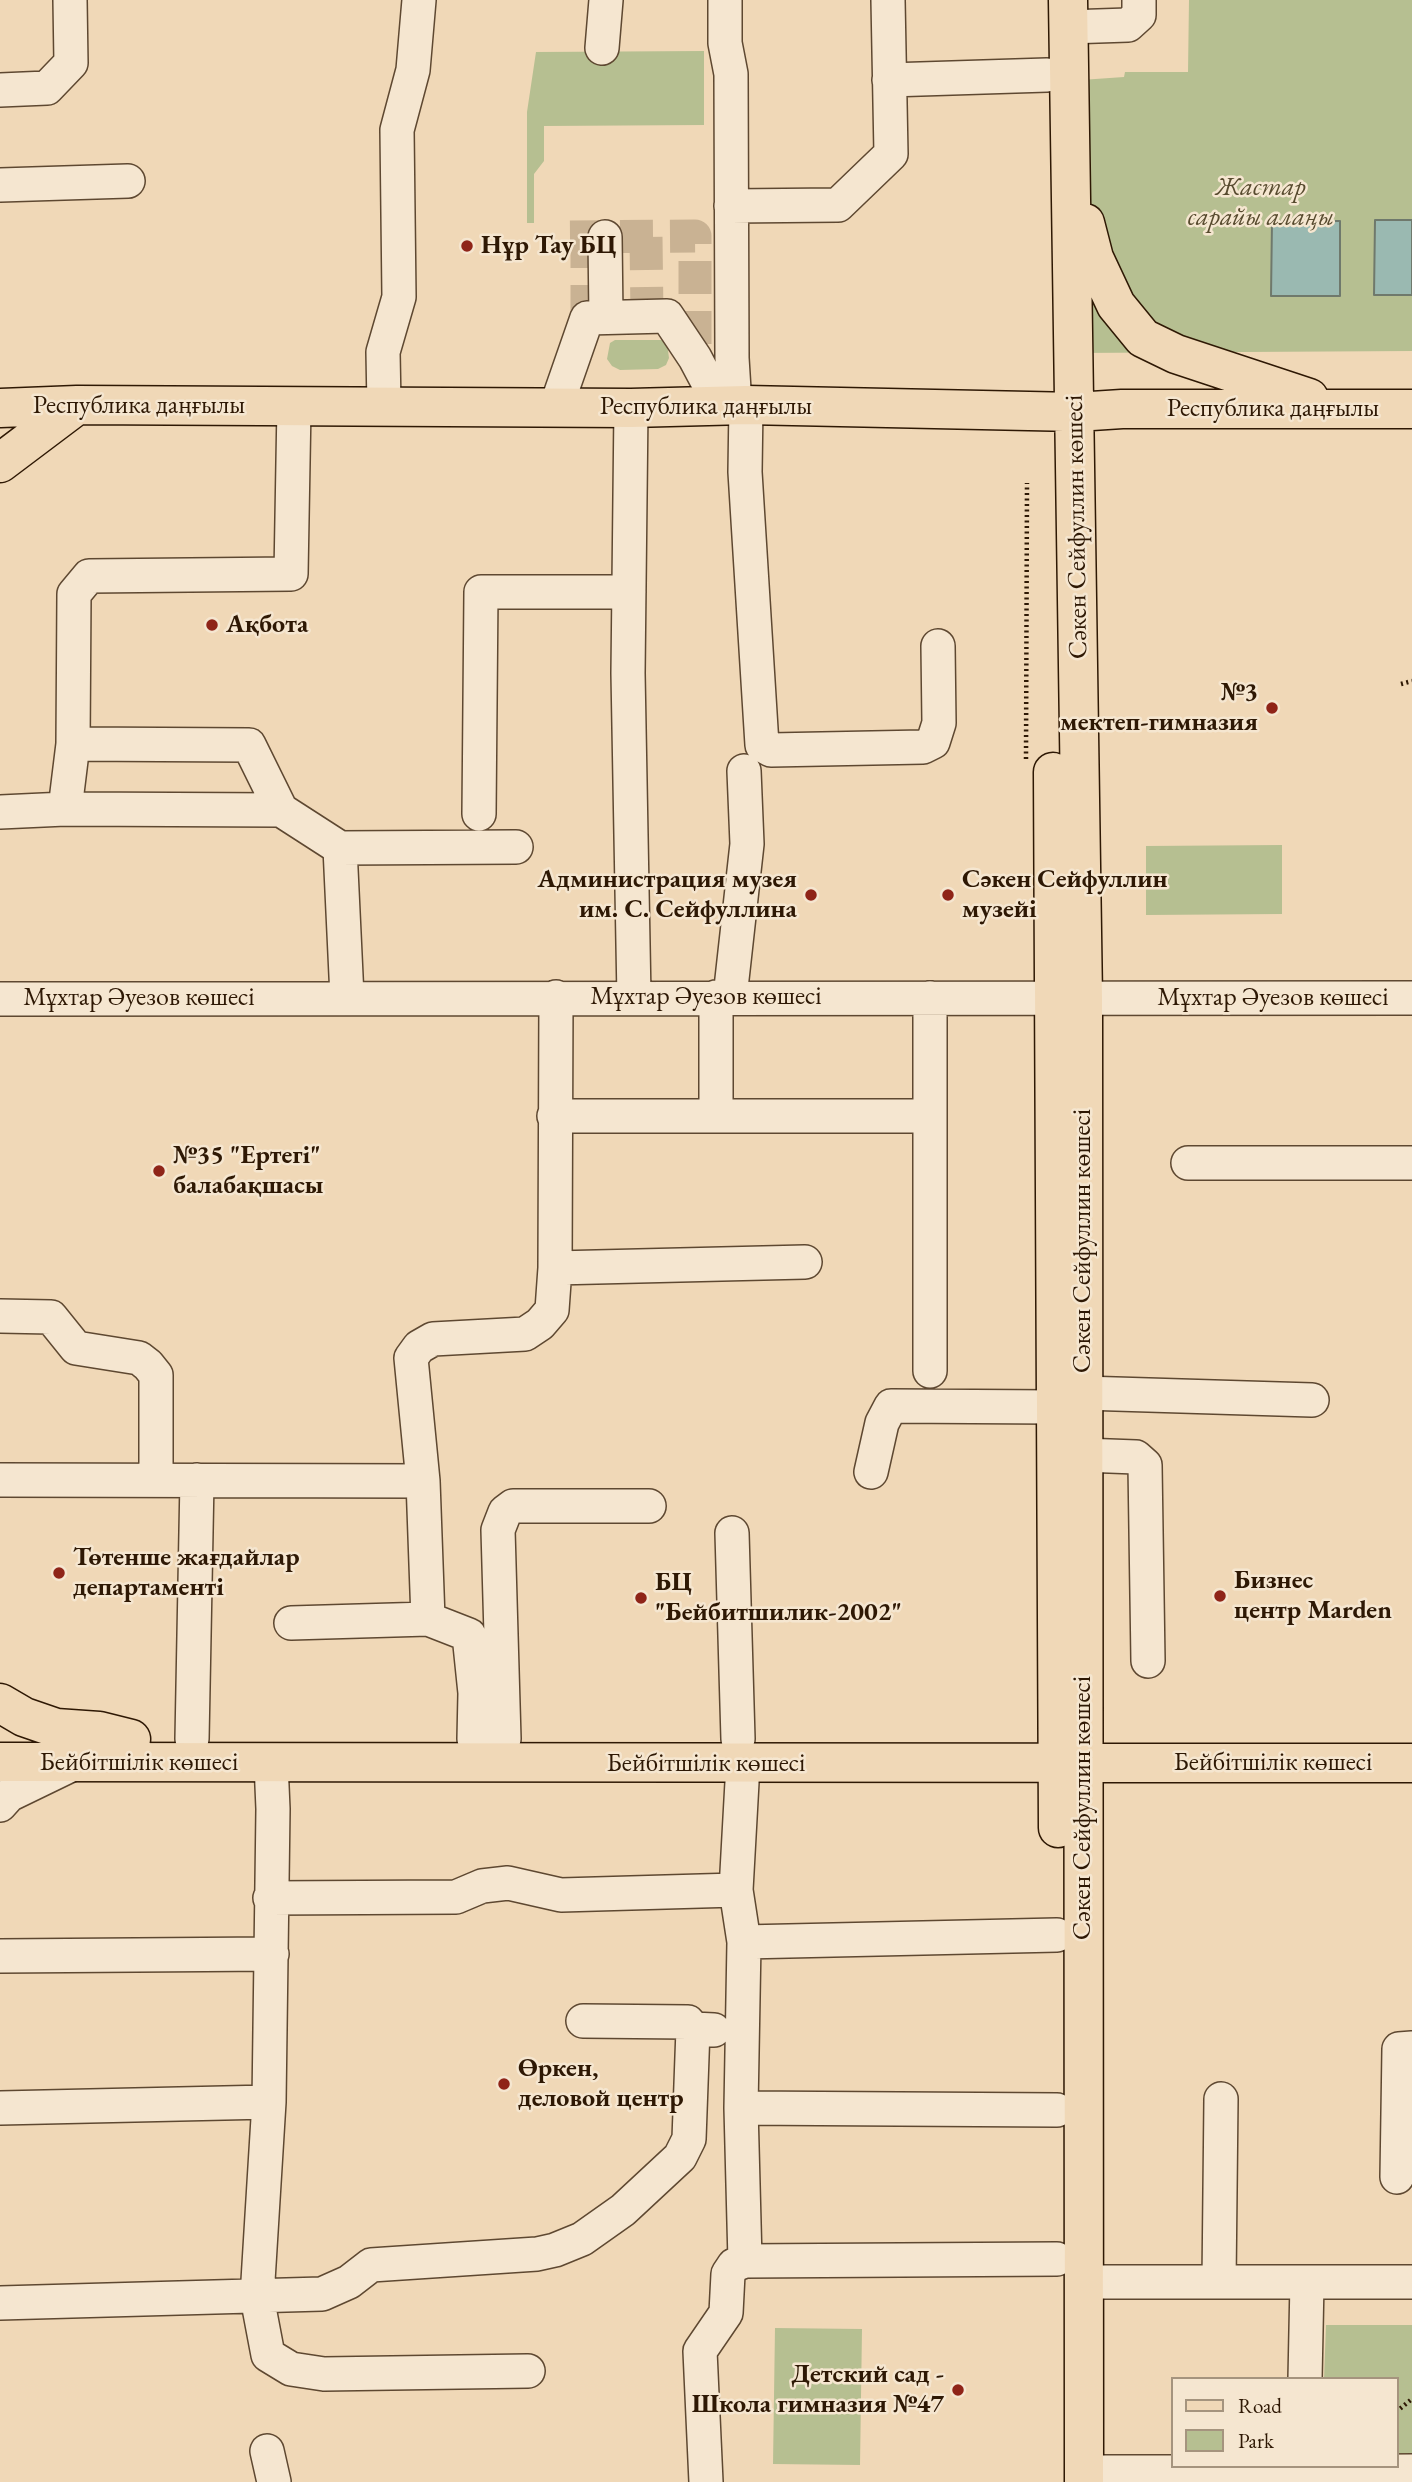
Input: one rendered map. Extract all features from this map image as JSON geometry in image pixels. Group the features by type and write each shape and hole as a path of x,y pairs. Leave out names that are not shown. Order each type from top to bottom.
{"main road":[{"name":"Сәкен Сейфуллин көшесі","path":"1061,9 1047,75 1064,412"},
{"name":"Сәкен Сейфуллин көшесі","path":"1061,9 1071,170 1064,412 1069,998 1070,2271 1076,2479"},
{"path":"1071,170 1094,258 1116,305 1143,338 1176,354 1341,408"},
{"path":"0,463 77,405"},
{"name":"Республика даңғылы","path":"0,408 77,405 631,408 734,406 1064,412 1412,409"},
{"name":"Сәкен Сейфуллин көшесі","path":"1069,1400 1083,1455 1071,1752 1057,1935 1057,2110 1070,2271"},
{"path":"0,1703 24,1717 56,1728 99,1731 131,1739"},
{"name":"Бейбітшілік көшесі","path":"0,1739 489,1739 740,1752"},
{"name":"Бейбітшілік көшесі","path":"1071,1752 1412,1740"},
{"name":"Бейбітшілік көшесі","path":"0,1762 271,1763 740,1752 1071,1752 1412,1763"}],"street":[{"path":"0,90 47,88 71,63 70,0"},
{"path":"384,407 383,352 399,298 390,228 397,130 413,70 419,0"},
{"path":"601,48 606,0"},
{"path":"725,0 725,43 730,74 734,406 745,472 762,745 771,750 923,747 933,743 939,723 939,646"},
{"path":"731,206 838,205 891,154 888,0"},
{"path":"1061,9 1128,25 1139,15 1139,0"},
{"path":"890,80 1047,75"},
{"path":"0,185 128,181"},
{"path":"605,237 606,317"},
{"path":"556,407 587,318 667,316 695,358 734,406"},
{"path":"65,808 73,744 74,594 89,576 292,574 294,406"},
{"path":"631,408 629,592 634,998"},
{"path":"478,814 481,592 629,592"},
{"path":"73,744 249,745 281,810 340,848 516,847"},
{"path":"716,1114 723,997 747,844 744,771"},
{"path":"0,812 65,808 281,810"},
{"path":"340,848 347,997"},
{"path":"428,1619 423,1481 411,1358 419,1347 433,1339 525,1334 540,1324 552,1310 555,1268 556,997"},
{"path":"930,998 930,1371"},
{"name":"Мұхтар Әуезов көшесі","path":"0,999 1412,998"},
{"path":"554,1116 930,1116"},
{"path":"1188,1163 1412,1163"},
{"path":"555,1268 806,1262"},
{"path":"0,1316 51,1317 76,1349 139,1358 148,1364 156,1375 156,1480"},
{"path":"871,1472 882,1423 891,1406 1069,1400 1312,1400"},
{"path":"1083,1455 1136,1457 1144,1465 1148,1661"},
{"path":"0,1480 423,1481"},
{"path":"192,1739 197,1480"},
{"path":"489,1739 498,1531 505,1512 513,1506 649,1506"},
{"path":"732,1533 740,1752 736,1890 744,1942 740,2032 745,2261"},
{"path":"291,1623 428,1619 469,1635 475,1693 489,1739"},
{"path":"0,1805 9,1796 75,1763"},
{"path":"271,1763 273,1809 269,2102 257,2297 268,2355 291,2369 324,2374 528,2371"},
{"path":"270,1898 456,1897 482,1886 508,1883 561,1895 736,1890"},
{"path":"744,1942 1057,1935"},
{"path":"0,1956 272,1954"},
{"path":"0,2303 322,2294 349,2282 371,2265 537,2254 582,2239 623,2210 680,2157 688,2138 693,2029 688,2022 583,2021"},
{"path":"693,2029 740,2032"},
{"path":"1397,2177 1399,2049 1412,2048"},
{"path":"1219,2282 1221,2099"},
{"path":"0,2108 269,2102"},
{"path":"741,2108 1057,2110"},
{"path":"706,2482 700,2351 726,2313 727,2274 734,2265 745,2261 1070,2271 1219,2282 1412,2282"},
{"path":"1305,2377 1307,2282"},
{"path":"1076,2479 1237,2477 1303,2469 1412,2472"}],"path":[{"path":"1026,769 1027,483"},
{"path":"1401,684 1412,681"},
{"path":"1398,2410 1412,2399"}],"green space":[{"name":"Жастар сарайы алаңы","path":"1189,0 1412,0 1412,351 1075,353 1081,80 1124,77 1125,72 1188,72"},
{"path":"704,51 704,125 544,126 544,161 534,174 534,223 527,223 527,112 536,52"},
{"path":"615,340 662,340 667,343 669,358 666,365 658,369 620,370 612,366 607,359 610,343"},
{"path":"1282,845 1282,914 1146,915 1146,846"},
{"path":"1326,2325 1412,2325 1412,2462 1398,2462 1398,2377 1324,2377"},
{"path":"775,2328 862,2329 860,2465 773,2464"}],"water":[{"path":"1375,220 1412,220 1412,295 1374,295"},
{"path":"1272,221 1340,221 1340,296 1271,296"}],"tunnel":[{"path":"570,237 695,236 695,358"},
{"path":"587,237 587,318"},
{"path":"646,237 647,317"}],"place":[{"name":"Нұр Тау БЦ","path":"467,246"},
{"name":"Ақбота","path":"212,625"},
{"name":"№3 мектеп-гимназия","path":"1272,708"},
{"name":"Администрация музея им. С. Сейфуллина","path":"811,895"},
{"name":"Сәкен Сейфуллин музейі","path":"948,895"},
{"name":"№35 \"Ертегі\" балабақшасы","path":"159,1171"},
{"name":"Төтенше жағдайлар департаменті","path":"59,1573"},
{"name":"Бизнес центр Marden","path":"1220,1596"},
{"name":"БЦ \"Бейбитшилик-2002\"","path":"641,1598"},
{"name":"Өркен, деловой центр","path":"504,2084"},
{"name":"Детский сад - Школа гимназия №47","path":"958,2390"}]}
